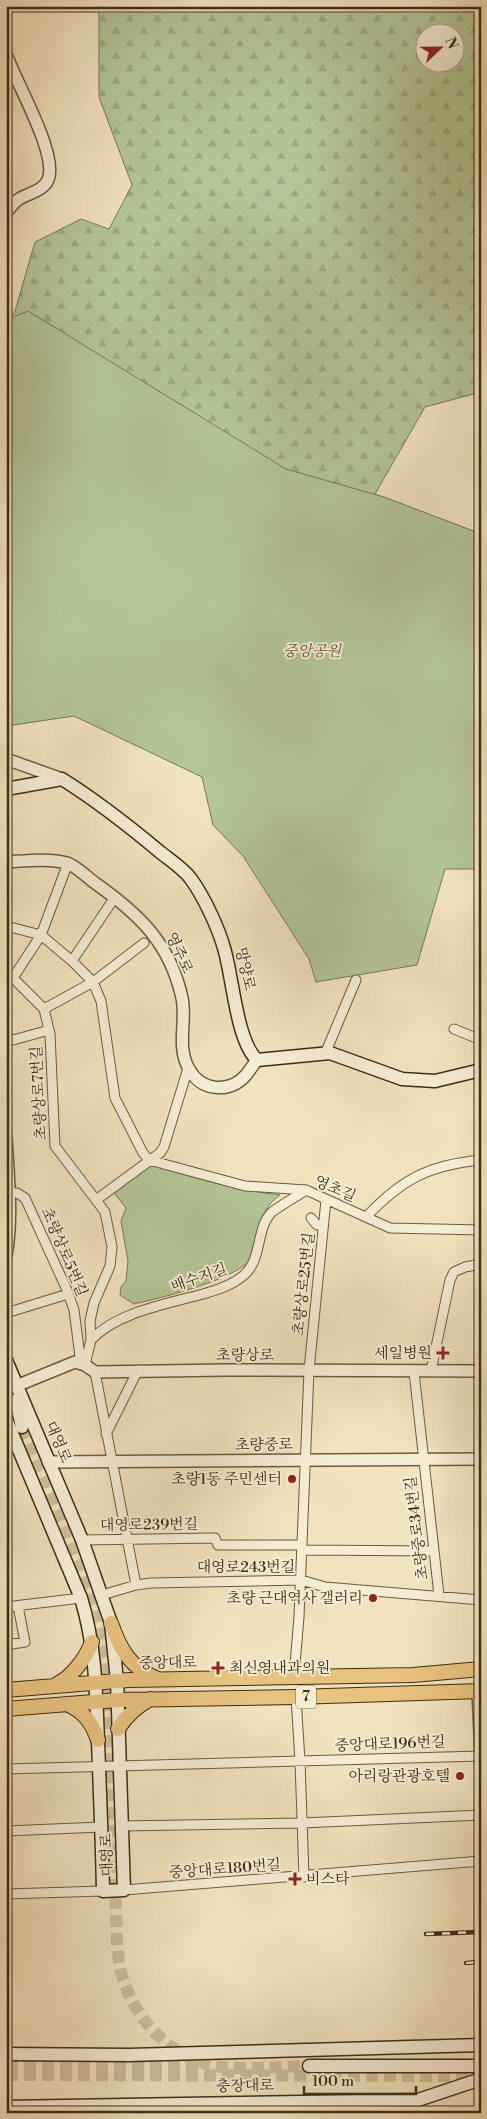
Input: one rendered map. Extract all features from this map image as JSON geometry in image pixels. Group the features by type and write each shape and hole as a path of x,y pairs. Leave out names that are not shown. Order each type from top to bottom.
{"main road":[{"path":"6,789 62,779"},
{"name":"망양로","path":"62,779 90,796 190,878 205,903 224,946 237,1010 248,1049 257,1060"},
{"path":"257,1060 324,1054 334,1055 402,1080 435,1081 481,1070"},
{"path":"6,1399 22,1427 7,1361"},
{"name":"대영로","path":"6,1419 81,1598 92,1642 98,1702 103,1892 124,1890 118,1680 111,1623 82,1540 7,1361"},
{"path":"111,1623 119,1646 130,1661 148,1675 161,1680"},
{"path":"54,1686 66,1679 88,1651 92,1642"},
{"name":"중앙대로","path":"6,1690 118,1680 413,1675 481,1669"},
{"name":"7","path":"6,1710 118,1700 480,1691"},
{"path":"118,1729 132,1712 150,1699"},
{"path":"69,1705 84,1714 92,1723 98,1740"},
{"path":"6,2054 129,2055 481,2045"},
{"path":"309,2066 481,2066"},
{"name":"충장대로","path":"6,2107 418,2100 481,2079"}],"street":[{"path":"6,54 12,72 31,108 44,142 50,172 48,181 38,190 18,200 6,213"},
{"path":"6,759 62,779"},
{"path":"6,862 52,861 68,863 41,935 9,976 44,1008 93,982 144,943"},
{"name":"영주로","path":"68,863 115,897 143,921 157,938 167,956 182,999 182,1041 188,1068"},
{"path":"72,961 115,897"},
{"path":"6,926 41,935 93,982 101,1001 115,1098 143,1153 149,1160"},
{"path":"324,1054 356,980"},
{"name":"초량상로7번길","path":"44,1008 49,1030 55,1146 105,1212 112,1247 110,1266 94,1303 90,1321 91,1340 83,1364"},
{"path":"454,1029 481,1040"},
{"path":"6,1042 49,1030"},
{"path":"188,1068 198,1080 208,1087 219,1088 234,1084 245,1076 257,1060"},
{"path":"96,1200 160,1153 164,1147 188,1068"},
{"path":"6,1136 10,1193 10,1238 6,1256"},
{"name":"영초길","path":"149,1160 245,1186 306,1190 390,1228 481,1230"},
{"path":"366,1217 378,1204 412,1177 454,1163 481,1160"},
{"name":"배수지길","path":"91,1340 99,1331 150,1308 223,1288 244,1275 254,1261 263,1229 271,1213 306,1190"},
{"name":"초량상로5번길","path":"10,1193 25,1198 68,1294 74,1310 83,1364"},
{"name":"초량상로25번길","path":"294,1676 301,1580 304,1460 309,1370 326,1200"},
{"path":"431,1371 450,1280 454,1272 465,1267 481,1264"},
{"path":"6,1313 68,1294"},
{"path":"16,1386 75,1362 83,1364 95,1372 136,1585"},
{"path":"106,1434 138,1370"},
{"name":"초량상로","path":"95,1372 138,1370 481,1371"},
{"name":"초량중로34번길","path":"414,1372 438,1595"},
{"name":"초량중로","path":"48,1462 481,1459"},
{"name":"대영로239번길","path":"82,1540 215,1538 218,1545 433,1551"},
{"name":"대영로243번길","path":"102,1595 136,1585 151,1583 301,1580 325,1587 481,1600"},
{"path":"6,1607 81,1598"},
{"path":"6,1645 25,1642 18,1606"},
{"name":"중앙대로196번길","path":"300,1762 481,1754 480,1691"},
{"name":"중앙대로180번길","path":"124,1890 304,1877 296,1697"},
{"path":"6,1769 300,1762"},
{"path":"122,1826 302,1822 481,1815"},
{"path":"6,1831 101,1827"},
{"path":"304,1877 481,1861"},
{"path":"6,1894 103,1892"}],"green space":[{"path":"99,6 481,6 481,392 425,407 375,494 481,534 90,713 6,726 6,328 15,311 35,242 81,219 109,229 132,185 99,97"},
{"name":"중앙공원","path":"28,311 286,469 384,497 481,534 481,869 445,869 417,965 316,982 309,959 243,856 213,825 202,777 74,716 6,726 6,320"},
{"path":"148,1163 246,1190 280,1195 266,1209 259,1227 254,1254 246,1264 217,1280 134,1304 120,1295 121,1287 126,1281 128,1261 121,1221 126,1208 114,1193"}],"tunnel":[{"path":"22,1427 96,1607 104,1641 108,1669 118,1956 129,1996 149,2026 175,2049 190,2058 207,2064 235,2068 309,2066"},
{"path":"6,2064 198,2064"},
{"path":"6,2075 481,2076"}],"railway":[{"path":"426,1934 481,1932"},
{"path":"466,1963 481,1962"}],"place":[{"name":"세일병원","path":"443,1353"},
{"name":"초량1동 주민센터","path":"292,1479"},
{"name":"초량 근대역사 갤러리","path":"373,1598"},
{"name":"최신영내과의원","path":"218,1668"},
{"name":"아리랑관광호텔","path":"460,1776"},
{"name":"비스타","path":"295,1879"}]}
